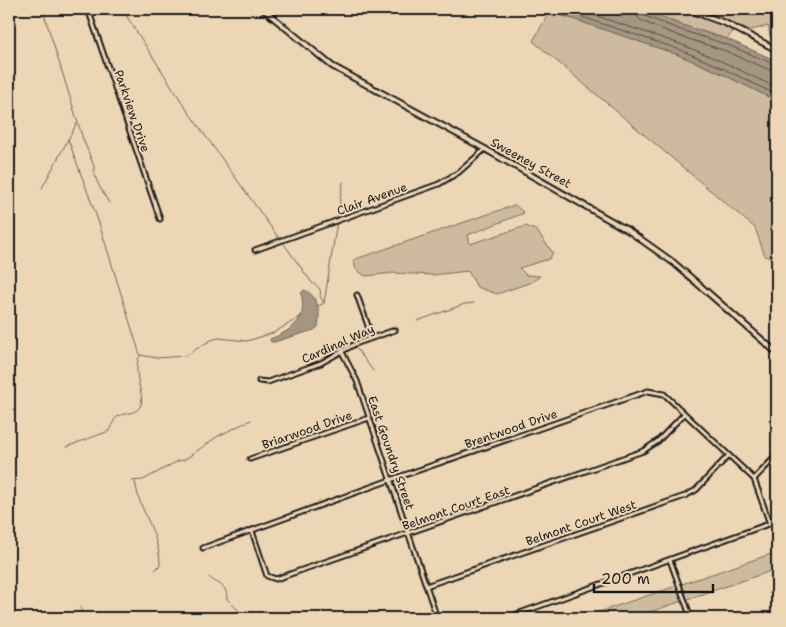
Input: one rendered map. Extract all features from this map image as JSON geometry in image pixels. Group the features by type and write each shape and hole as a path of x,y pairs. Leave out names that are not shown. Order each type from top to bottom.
{"street":[{"name":"Parkview Drive","path":"88,9 160,219"},
{"name":"Sweeney Street","path":"263,9 332,66 485,149 629,231 674,263 777,353"},
{"path":"686,9 725,23 777,50"},
{"name":"Clair Avenue","path":"255,250 439,184 459,172 485,149"},
{"path":"357,295 372,337"},
{"name":"Cardinal Way","path":"259,381 268,382 329,360 355,344 395,330"},
{"name":"East Goundry Street","path":"342,352 355,375 437,618"},
{"name":"Brentwood Drive","path":"203,548 390,480 648,391 664,394 754,479 770,524"},
{"name":"Belmont Court East","path":"252,531 267,576 276,579 643,452 658,441 684,414"},
{"name":"Briarwood Drive","path":"250,459 369,418"},
{"name":"Belmont Court West","path":"426,586 685,496 696,490 729,455"},
{"path":"754,479 777,455"},
{"path":"506,618 777,521"},
{"path":"670,560 691,618"},
{"path":"773,618 777,617"}],"shaded area":[{"path":"641,9 767,9 777,19 777,41 770,36 768,26 751,30 738,25 727,39 682,25"},
{"path":"550,11 676,54 714,70 777,101 777,259 765,256 755,228 533,41"},
{"path":"515,205 524,213 468,235 470,244 526,226 537,231 553,253 549,259 519,268 526,275 540,276 532,282 497,294 477,287 468,271 433,275 394,273 365,276 356,269 353,260"},
{"path":"777,552 777,569 632,618 581,618"}],"water":[{"path":"543,9 641,9 682,25 727,39 777,61 777,101 714,70 676,54"},
{"path":"304,290 313,296 319,310 318,327 314,330 271,342 270,339 286,332 297,323 302,310 301,293"}],"waterway":[{"path":"41,9 83,139 94,166 97,181 109,203"},
{"path":"122,9 187,110 278,237"},
{"path":"42,188 77,123"},
{"path":"66,447 109,431 116,418 137,410 142,401 137,376 140,355 99,223 68,139"},
{"path":"337,218 343,182"},
{"path":"284,244 312,283 319,288 320,296 324,303 337,222"},
{"path":"316,307 324,303"},
{"path":"417,321 465,304 474,303"},
{"path":"140,355 157,358 185,356 211,340 219,338 247,341 273,333 302,316"},
{"path":"357,349 373,371"},
{"path":"131,481 143,480 178,461 184,460 218,436 251,420"},
{"path":"135,482 140,503 157,543 160,565 155,570"},
{"path":"209,577 223,587 227,594 227,599 238,610 240,618"},
{"path":"80,607 84,618"}]}
